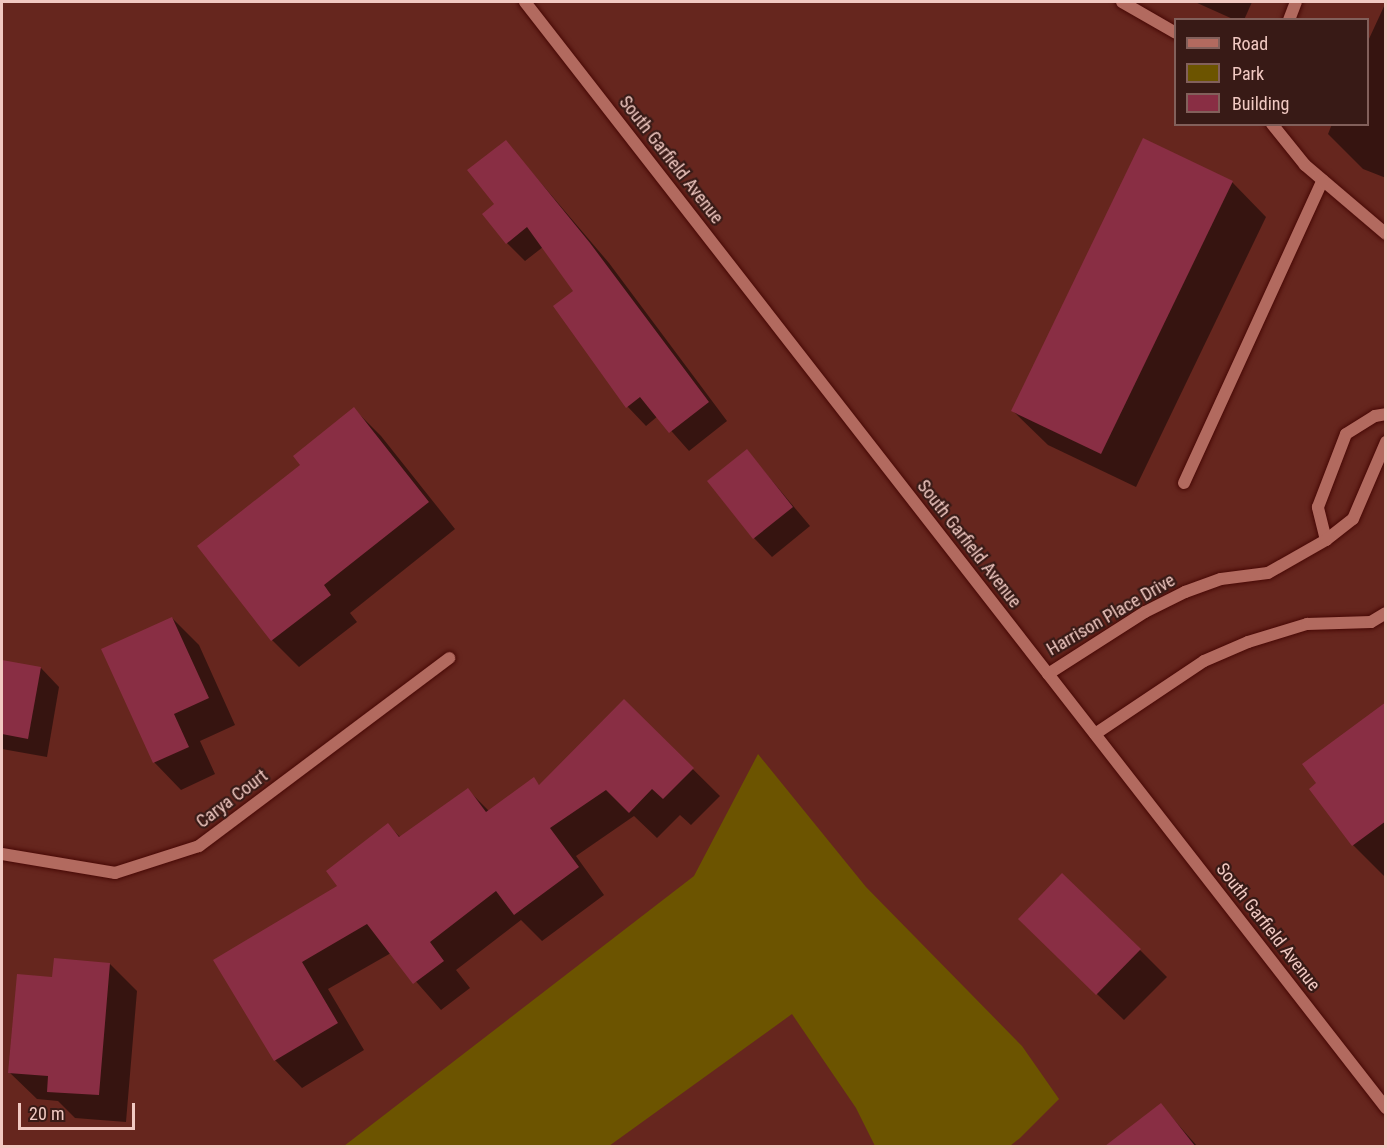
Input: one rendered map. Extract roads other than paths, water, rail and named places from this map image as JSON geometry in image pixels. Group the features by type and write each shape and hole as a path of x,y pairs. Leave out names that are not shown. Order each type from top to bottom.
{"street":[{"name":"South Garfield Avenue","path":"525,2 1386,1108"},
{"path":"1122,2 1174,32"},
{"path":"1289,18 1296,2"},
{"path":"1274,126 1323,180 1386,234"},
{"path":"1184,483 1323,180"},
{"path":"1326,540 1318,507 1346,434 1375,416 1386,414"},
{"name":"Harrison Place Drive","path":"1048,674 1145,612 1185,592 1221,579 1268,573 1326,540 1353,519 1386,442"},
{"path":"1095,734 1204,661 1248,642 1307,624 1371,622 1386,613"},
{"name":"Carya Court","path":"2,854 115,873 199,846 449,658"}]}
